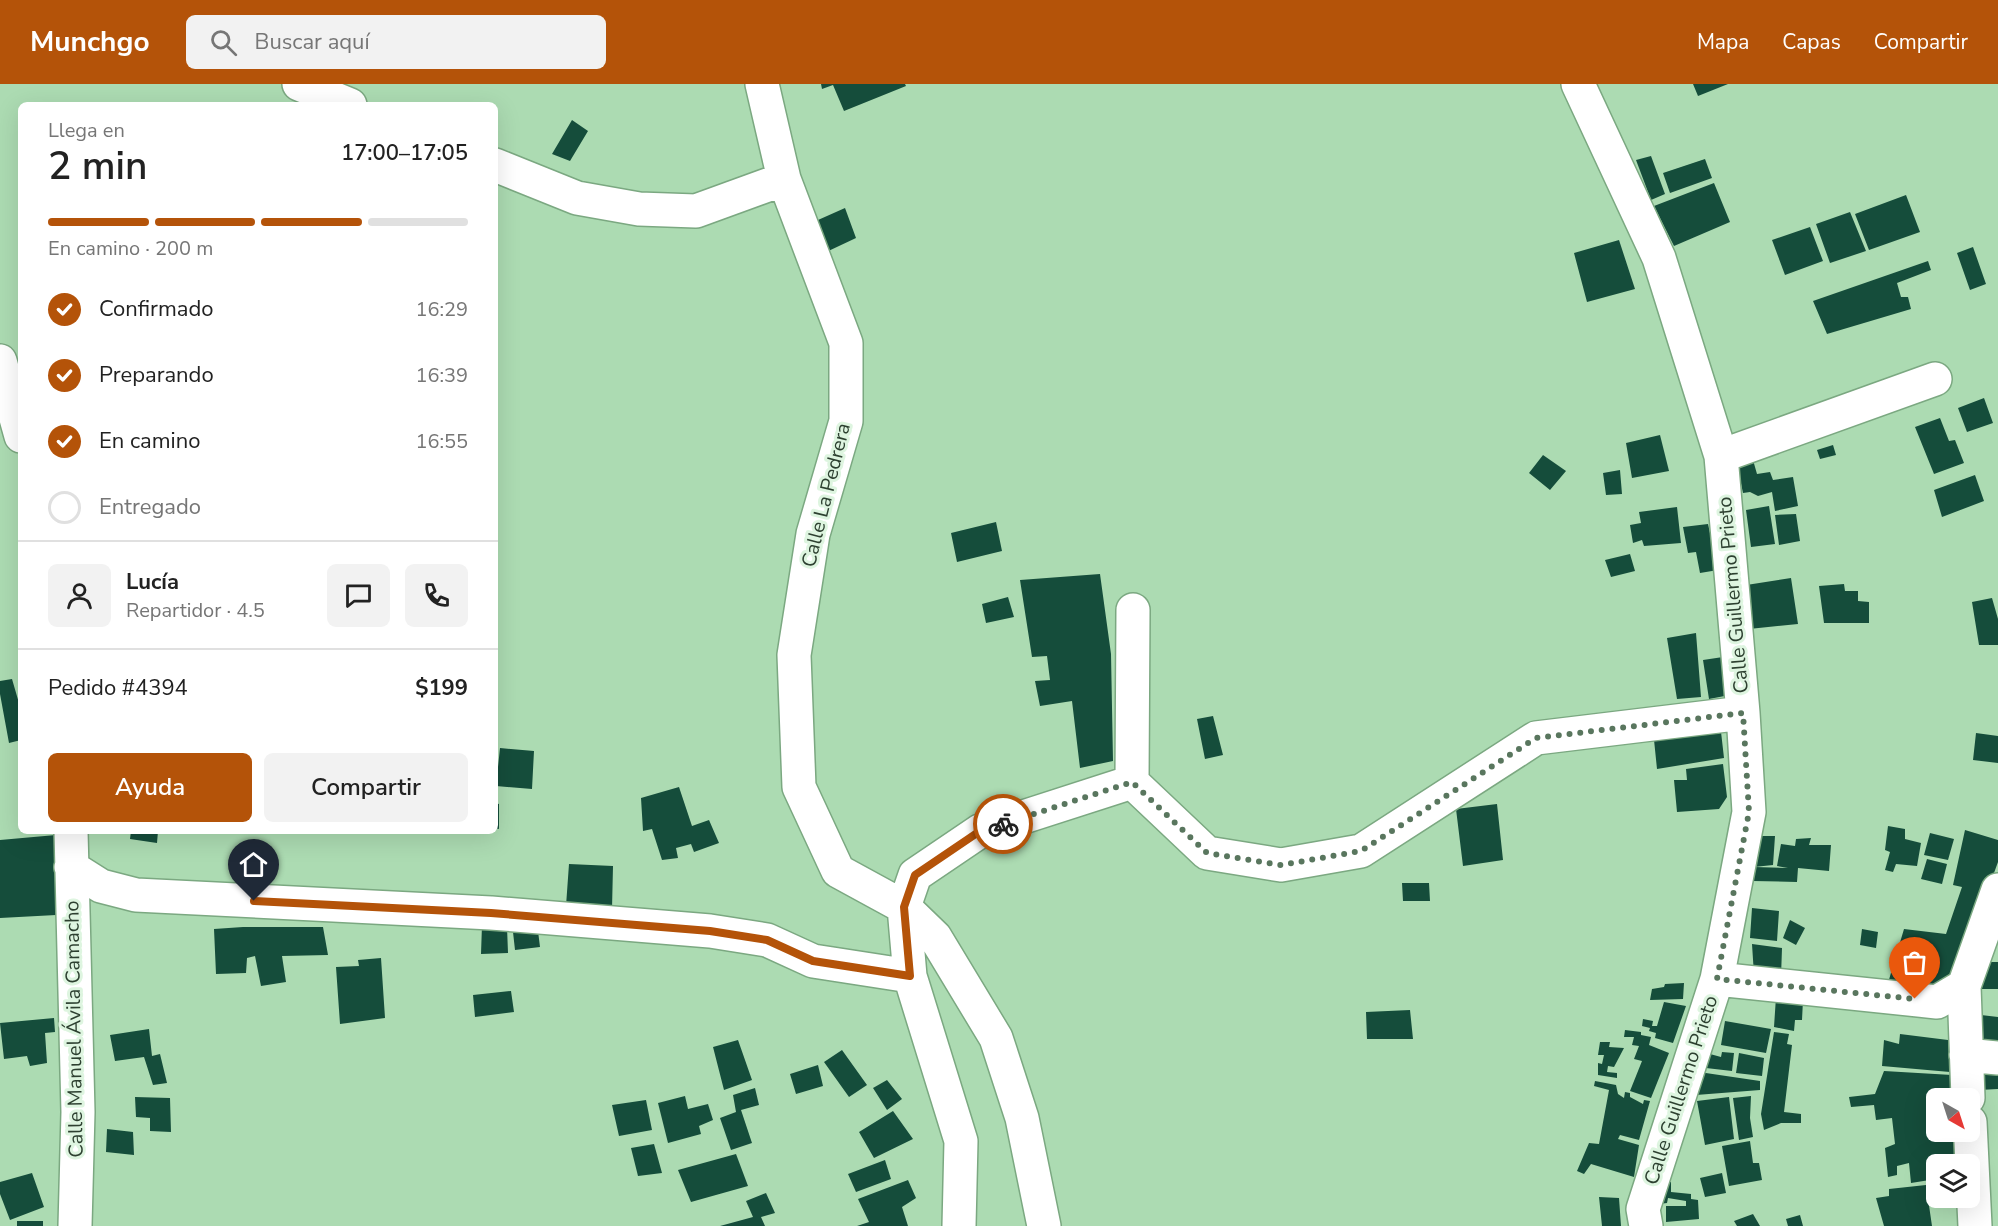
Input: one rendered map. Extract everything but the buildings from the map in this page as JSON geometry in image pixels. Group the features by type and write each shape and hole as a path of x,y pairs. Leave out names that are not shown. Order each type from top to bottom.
{"street":[{"path":"299,84 343,102"},
{"name":"Calle La Pedrera","path":"762,84 784,179 846,343 846,421 813,534 794,656 799,787 838,871 904,907 935,937 996,1038 1022,1118 1044,1226"},
{"name":"Calle Guillermo Prieto","path":"1578,84 1659,258 1721,456 1749,812 1717,979 1642,1209 1646,1226"},
{"path":"498,166 577,198 639,209 696,211 784,179"},
{"path":"0,361 18,425"},
{"path":"1721,456 1935,379"},
{"path":"1133,610 1132,782 1207,853 1281,865 1361,851 1536,738 1743,713"},
{"path":"959,1226 960,1141 910,976 904,907 915,875 980,831 1132,782"},
{"name":"Calle Manuel Ávila Camacho","path":"70,834 78,1112 75,1226"},
{"path":"71,867 101,886 135,895 491,913 710,931 767,940 813,961 910,976"},
{"path":"1971,1088 1982,1056 1964,986 1998,890"},
{"path":"1717,979 1937,1002 1964,986"},
{"path":"1971,1142 1975,1226"}],"way so far":[{"path":"1003,824 1132,782 1207,853 1281,865 1361,851 1536,738 1743,713 1749,812 1717,979 1915,999"}],"route":[{"path":"254,901 491,913 710,931 767,940 813,961 910,976 904,907 915,875 980,831 1003,824"}]}
